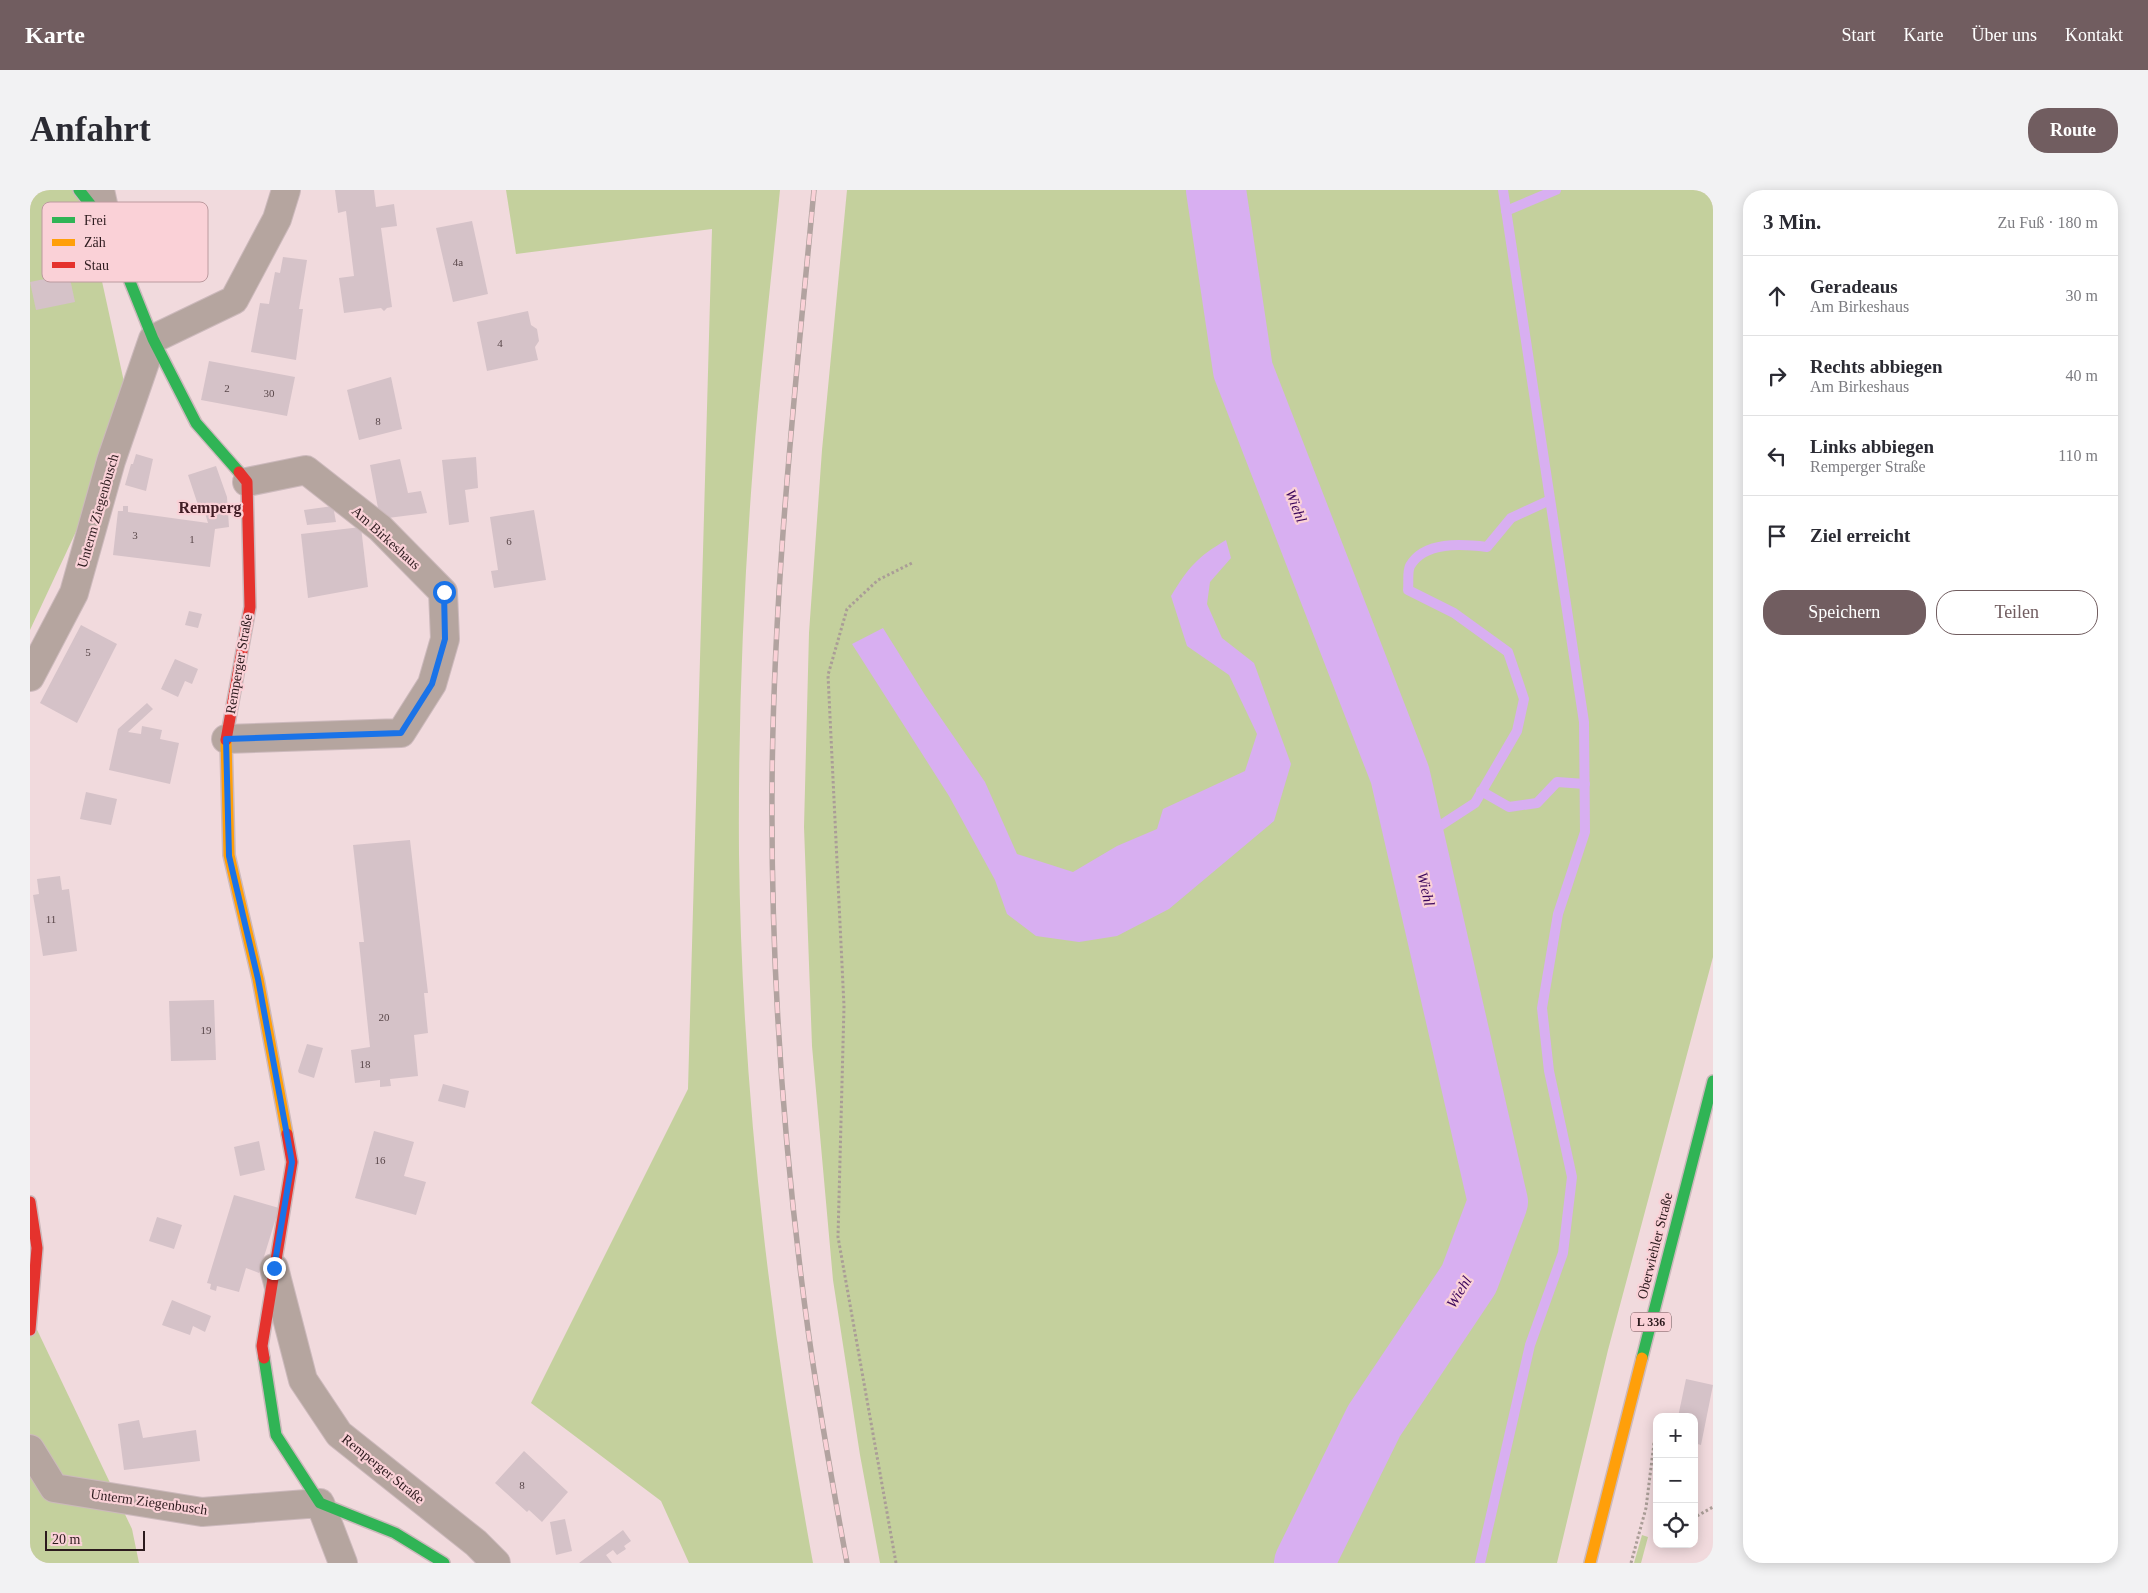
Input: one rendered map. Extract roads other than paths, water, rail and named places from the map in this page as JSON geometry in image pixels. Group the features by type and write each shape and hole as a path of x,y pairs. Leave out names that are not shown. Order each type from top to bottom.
{"street":[{"path":"79,190 88,202"},
{"path":"152,339 234,300 277,219 286,190"},
{"path":"130,282 152,339 196,423 247,482"},
{"name":"Unterm Ziegenbusch","path":"30,677 74,593 111,462 152,339"},
{"name":"Am Birkeshaus","path":"226,739 401,733 432,684 445,639 444,592 372,522 306,470 247,482"},
{"name":"Remperger Straße","path":"247,482 250,607 226,739 229,856 258,979 292,1162 262,1346 276,1434 320,1503"},
{"name":"Oberwiehler Straße","path":"1590,1563 1713,1082"},
{"path":"30,1202 37,1248 30,1330"},
{"name":"Remperger Straße","path":"274,1268 302,1380 339,1434 476,1543 496,1563"},
{"name":"Unterm Ziegenbusch","path":"30,1449 54,1488 202,1512 320,1503"},
{"path":"320,1503 343,1563"},
{"path":"320,1503 395,1532 444,1563"}],"waterway":[{"name":"Wiehl","path":"1216,190 1243,370 1400,775 1498,1202 1469,1279 1374,1421 1304,1563"},
{"path":"1480,1563 1530,1345 1563,1253 1572,1177 1549,1071 1542,1008 1558,914 1585,832 1584,722 1503,190"},
{"path":"1506,211 1556,190"},
{"path":"1415,842 1475,803 1517,731 1524,699 1508,652 1454,613 1408,590 1410,566 1416,558 1434,548 1455,545 1487,547 1511,518 1550,500"},
{"path":"1481,791 1509,807 1537,803 1557,782 1585,784"}],"railway":[{"path":"814,190 786,490 776,640 773,716 772,859 781,1065 800,1269 818,1394 847,1563"}],"district":[{"name":"Remperg","path":"210,507"}]}
